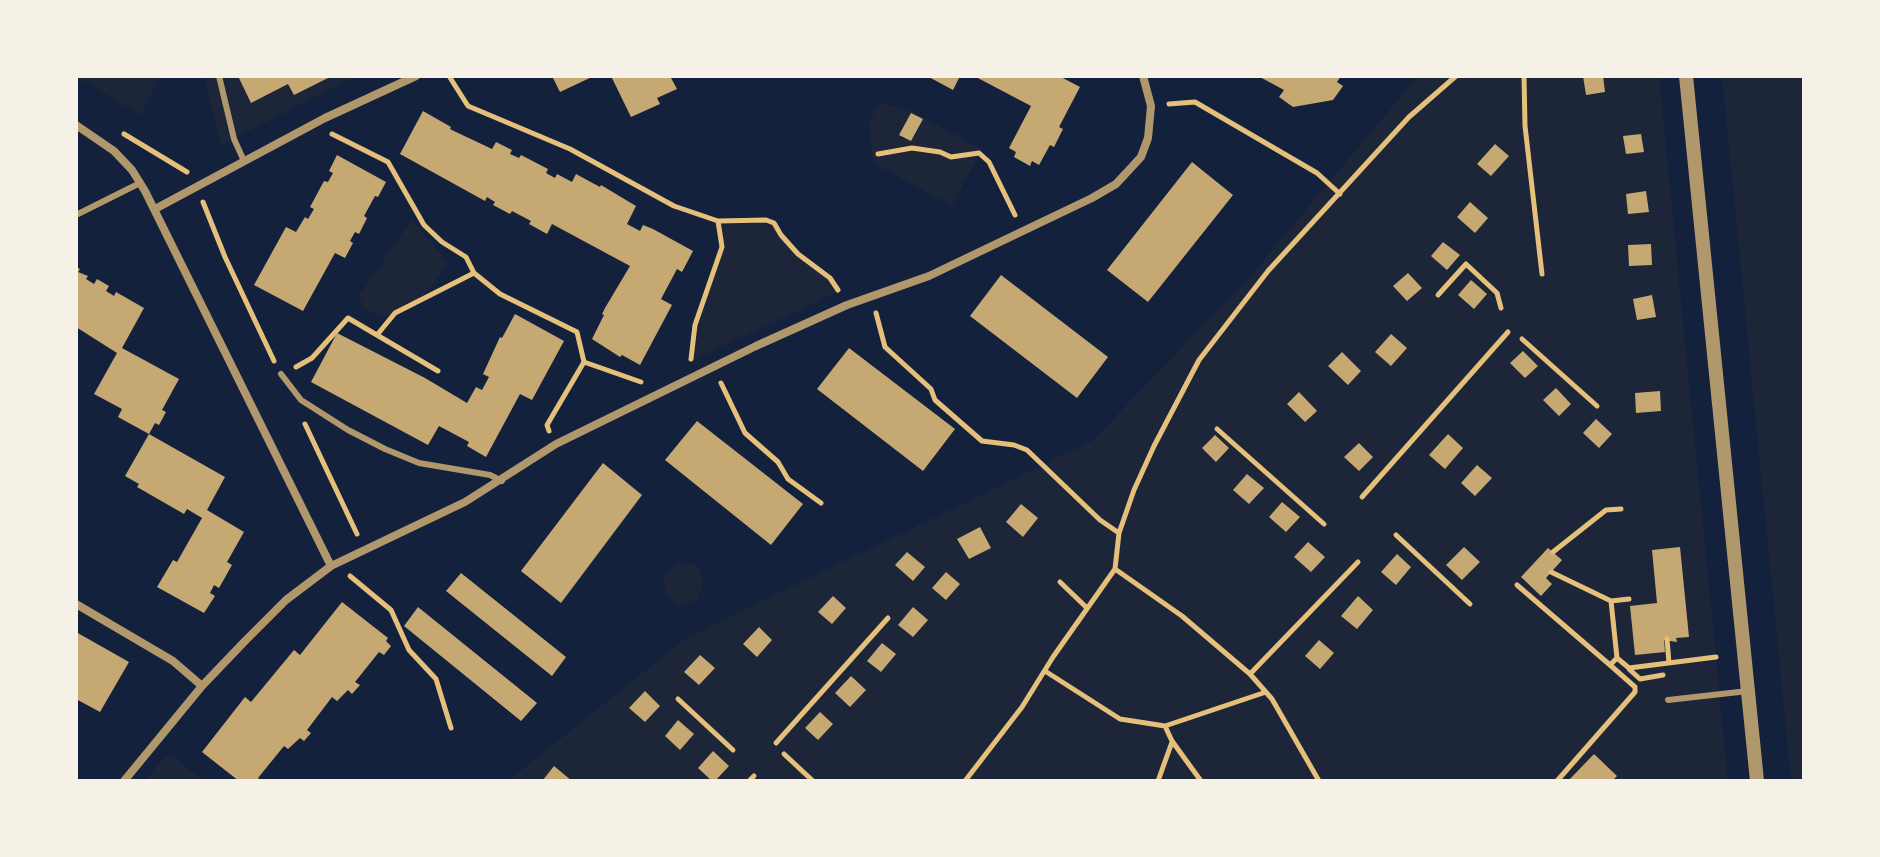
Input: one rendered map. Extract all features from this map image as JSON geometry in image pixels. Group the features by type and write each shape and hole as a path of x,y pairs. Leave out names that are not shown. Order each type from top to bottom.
{"street":[{"path":"155,209 325,118 416,76"},
{"path":"124,781 202,686 286,600 331,566 465,502 556,444 714,367 847,305 929,276 1116,184 1141,157 1148,138 1151,106 1143,76"},
{"path":"1686,76 1757,781"},
{"path":"76,125 114,151 140,183 331,566"},
{"path":"76,604 173,661 202,686"}],"lane":[{"path":"219,76 234,139 244,161"},
{"path":"76,215 140,183"},
{"path":"281,374 301,400 385,449 419,463 490,475 502,481"},
{"path":"1668,700 1748,691"}],"path":[{"path":"449,76 468,106 570,149 674,206 718,221 766,220 774,223 798,254 830,278 847,305"},
{"path":"965,781 1022,707 1115,569 1119,533 1154,446 1199,360 1268,271 1409,117 1456,76"},
{"path":"1524,76 1525,126 1542,274"},
{"path":"1151,106 1195,102 1317,173 1340,194"},
{"path":"325,118 333,135 388,162 424,225 442,242 466,257 474,273 500,294 577,332 584,362 547,425 556,444"},
{"path":"117,130 185,169 196,185 225,257 281,374 312,358 348,318 438,371"},
{"path":"878,154 912,148 951,157 979,153 989,162 1022,230"},
{"path":"698,375 691,360 695,325 722,247 718,221"},
{"path":"1438,295 1466,264 1497,293 1501,308"},
{"path":"377,335 395,313 474,273"},
{"path":"872,297 885,347 931,389 935,400 982,441 1027,450 1100,520 1119,533"},
{"path":"1362,497 1508,332"},
{"path":"1522,339 1597,406"},
{"path":"584,362 643,382 652,398"},
{"path":"714,367 745,433 778,462 788,479 821,503"},
{"path":"300,415 364,550"},
{"path":"1217,429 1324,524"},
{"path":"1553,552 1606,510 1621,509"},
{"path":"1396,535 1470,604"},
{"path":"343,560 350,577 391,610 409,650 436,679 451,728"},
{"path":"1250,674 1358,562"},
{"path":"1115,569 1182,616 1250,674 1266,692 1319,781"},
{"path":"1551,572 1611,601 1629,599"},
{"path":"1060,582 1087,608"},
{"path":"1517,585 1635,687 1635,692 1557,781"},
{"path":"1611,601 1617,658 1640,679 1663,675"},
{"path":"776,743 888,618"},
{"path":"1667,639 1669,663"},
{"path":"1629,668 1716,657"},
{"path":"1610,665 1617,658"},
{"path":"1045,671 1120,719 1165,726 1266,692"},
{"path":"678,699 733,750"},
{"path":"1165,726 1201,781"},
{"path":"1158,781 1172,741"},
{"path":"784,754 813,781"}],"shaded area":[{"path":"76,76 159,76 141,115"},
{"path":"204,76 357,76 221,145"},
{"path":"1418,76 1659,76 1728,781 508,781 686,638 1092,441 1247,280"},
{"path":"1722,76 1804,76 1804,781 1791,781"},
{"path":"880,103 911,111 982,149 952,206 873,163 869,122"},
{"path":"412,219 447,262 429,290 408,310 384,317 364,308 359,296"},
{"path":"762,222 774,225 778,235 794,253 829,281 837,292 694,360 697,325 724,248 719,223"},
{"path":"676,563 697,564 703,583 698,600 679,606 666,594 663,577"},
{"path":"172,755 203,781 144,781 166,756"}],"building":[{"path":"238,76 332,76 294,95 288,84 251,103"},
{"path":"552,76 594,76 560,92"},
{"path":"611,76 670,76 677,89 657,98 660,104 631,117"},
{"path":"927,76 960,76 953,90"},
{"path":"974,76 1059,76 1080,87 1059,127 1063,129 1054,147 1050,145 1039,165 1032,161 1030,166 1014,157 1016,152 1009,148 1031,106"},
{"path":"1258,76 1341,76 1337,82 1343,86 1333,100 1293,107 1279,97 1284,90"},
{"path":"1583,76 1603,76 1605,92 1586,95"},
{"path":"423,111 450,129 492,149 496,142 512,150 510,154 519,158 521,155 548,169 546,173 555,178 557,174 572,182 576,174 601,185 636,206 627,224 640,231 643,225 653,229 693,251 682,272 677,269 661,299 672,305 640,365 622,355 620,357 592,339 605,308 630,266 552,224 547,234 529,224 531,221 493,205 495,202 487,197 485,201 400,154"},
{"path":"911,113 923,119 911,141 899,135"},
{"path":"1641,134 1644,152 1626,154 1623,136"},
{"path":"1495,144 1509,156 1491,176 1477,164"},
{"path":"337,155 386,182 364,216 367,218 359,234 355,232 350,241 353,243 345,258 335,253 303,311 254,285 286,227 296,232 305,217 308,219 314,209 310,207 324,181 328,182 333,173 329,171"},
{"path":"1192,162 1233,195 1148,302 1107,270"},
{"path":"1646,191 1649,212 1628,214 1626,194"},
{"path":"1470,202 1488,218 1475,233 1457,217"},
{"path":"1443,242 1460,255 1447,270 1431,256"},
{"path":"1651,244 1652,265 1629,266 1628,245"},
{"path":"76,267 94,284 97,279 109,286 106,291 114,296 116,292 144,308 122,348 179,379 162,410 166,412 159,425 155,423 149,434 118,417 122,409 94,394 117,353 76,327"},
{"path":"1408,273 1422,288 1407,301 1393,286"},
{"path":"1001,275 1108,357 1077,398 970,316"},
{"path":"1471,280 1487,294 1474,309 1458,295"},
{"path":"1652,295 1656,317 1637,320 1633,299"},
{"path":"515,314 564,341 532,400 520,394 486,457 467,446 469,442 439,426 428,445 311,382 337,333 467,403 476,387 482,390 489,377 483,374 500,337"},
{"path":"1391,334 1407,348 1391,366 1375,352"},
{"path":"849,348 955,429 923,471 817,389"},
{"path":"1523,351 1538,366 1525,378 1510,363"},
{"path":"1342,352 1361,371 1348,385 1328,366"},
{"path":"1556,388 1571,404 1559,416 1543,400"},
{"path":"1660,391 1661,411 1636,413 1635,393"},
{"path":"1299,392 1317,411 1305,422 1287,404"},
{"path":"1596,419 1612,434 1599,448 1583,433"},
{"path":"697,421 803,504 771,545 665,460"},
{"path":"149,434 225,477 207,510 244,532 227,562 232,565 219,588 214,585 210,593 215,596 204,613 157,587 173,560 177,562 202,518 187,509 184,514 137,487 139,484 125,476"},
{"path":"1448,434 1463,448 1445,469 1429,455"},
{"path":"1215,435 1229,448 1216,462 1202,448"},
{"path":"1359,443 1373,457 1359,471 1344,457"},
{"path":"603,463 642,495 561,603 521,571"},
{"path":"1477,465 1492,478 1475,496 1461,483"},
{"path":"1247,474 1264,488 1249,504 1233,490"},
{"path":"1282,502 1300,517 1286,532 1269,517"},
{"path":"1021,504 1038,518 1023,537 1006,522"},
{"path":"980,527 991,548 969,559 957,539"},
{"path":"1308,542 1325,557 1311,572 1294,557"},
{"path":"1464,547 1480,562 1462,580 1446,565"},
{"path":"1680,547 1689,637 1676,638 1677,642 1664,640 1665,652 1635,655 1630,606 1657,603 1652,550"},
{"path":"1548,548 1562,560 1546,578 1552,584 1541,596 1521,577"},
{"path":"907,552 925,567 913,581 895,565"},
{"path":"1397,554 1411,567 1396,585 1381,572"},
{"path":"946,572 960,584 946,600 932,588"},
{"path":"461,573 566,657 552,676 446,591"},
{"path":"833,596 846,608 832,624 818,612"},
{"path":"1358,596 1373,610 1357,629 1341,616"},
{"path":"342,602 388,638 386,641 391,646 384,655 379,652 355,682 360,685 352,694 348,690 337,701 332,697 307,730 311,733 304,741 300,738 288,749 284,746 258,778 261,781 239,781 202,752 245,697 251,702 294,650 300,655"},
{"path":"418,607 537,703 521,721 404,626"},
{"path":"913,607 928,620 913,637 898,625"},
{"path":"759,627 772,640 757,657 743,644"},
{"path":"76,632 129,662 100,712 76,699"},
{"path":"1319,640 1334,653 1320,669 1305,656"},
{"path":"882,643 896,654 881,672 867,661"},
{"path":"700,655 715,668 699,685 684,672"},
{"path":"851,676 866,690 850,707 835,693"},
{"path":"645,691 660,706 645,722 629,708"},
{"path":"820,712 833,724 818,740 805,728"},
{"path":"678,720 694,734 680,750 665,736"},
{"path":"713,751 729,766 715,781 698,768"},
{"path":"1594,754 1617,776 1612,781 1568,781"},
{"path":"554,766 572,781 543,780"}]}
